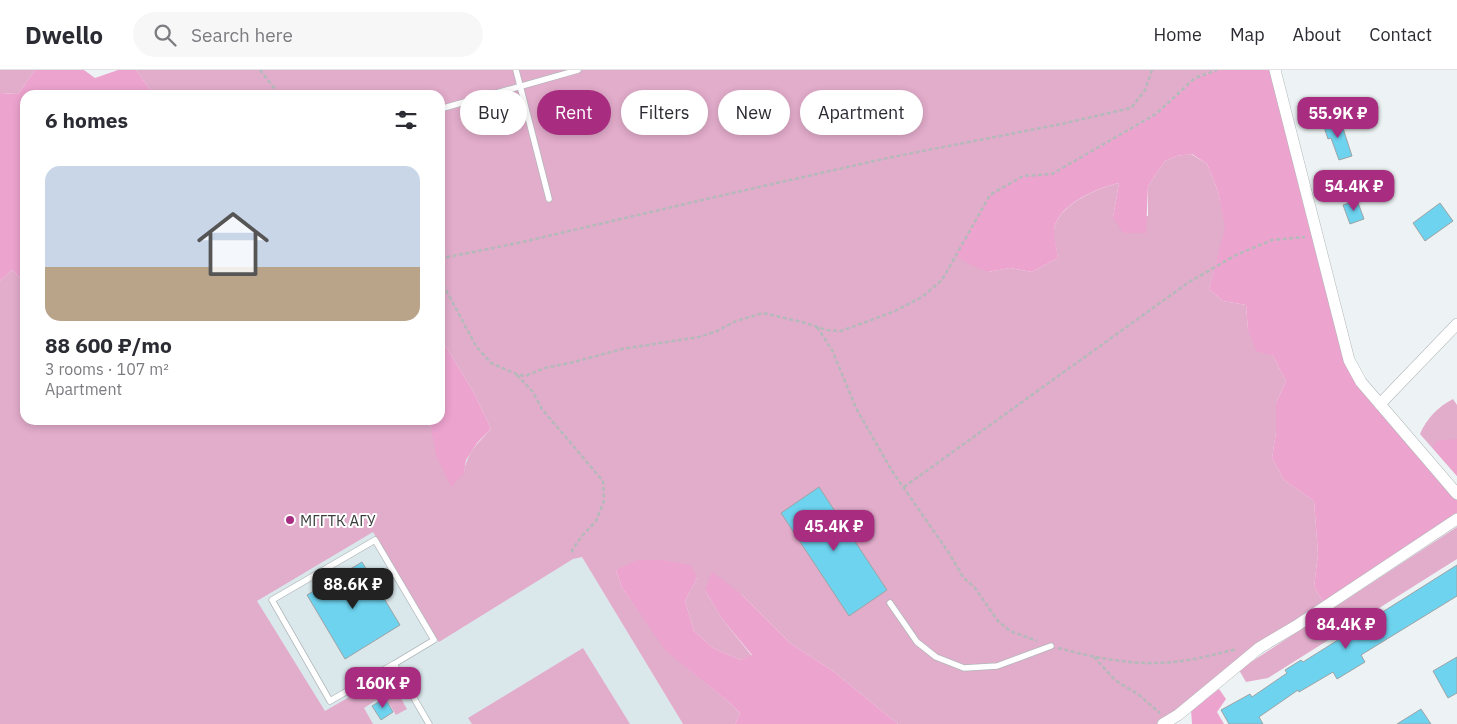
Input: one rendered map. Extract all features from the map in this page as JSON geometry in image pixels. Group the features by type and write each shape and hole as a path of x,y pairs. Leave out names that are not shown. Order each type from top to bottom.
{"street":[{"path":"1275,70 1349,360 1361,382 1457,494"},
{"path":"1380,404 1457,324"},
{"path":"1164,723 1182,720 1259,648 1296,626 1457,519"}],"lane":[{"path":"516,70 549,199"},
{"path":"445,108 578,70"},
{"path":"375,540 434,640 394,664 330,701 272,600 375,540"},
{"path":"890,603 917,642 936,657 964,668 996,666 1051,646"},
{"path":"394,664 429,724"}],"path":[{"path":"260,70 276,90"},
{"path":"445,258 518,243 855,166 1131,108 1145,90 1152,70"},
{"path":"445,288 476,346 491,363 525,376 545,368 622,349 699,338 736,321 763,313 827,330 841,330 892,312 922,297 942,280 990,195 1023,176 1052,174 1156,114 1195,78 1217,70"},
{"path":"904,487 1189,282 1236,255 1272,240 1316,236"},
{"path":"817,327 832,350 856,408 892,471 949,552 963,577 975,588 998,621 1010,631 1051,646 1094,658 1137,663 1174,662 1239,649 1259,648"},
{"path":"516,374 533,392 542,409 603,481 604,501 596,521 572,550 573,554"},
{"path":"1094,658 1115,680 1139,695 1160,712 1164,723"}],"shaded area":[{"path":"0,70 35,70 18,94 0,93"},
{"path":"35,70 84,70 95,78 118,70 136,70 150,90 21,90"},
{"path":"136,70 1217,70 1195,78 1156,114 1052,174 1023,176 988,272 1010,268 1032,272 1058,258 1054,233 1057,221 1070,205 1090,193 1119,183 1113,217 1148,216 1148,186 1165,161 1177,156 1191,154 1207,164 1218,191 1226,228 1209,289 1223,301 1246,305 1248,330 1273,356 1286,381 1276,403 1276,432 1272,458 1284,480 1314,501 1318,554 1314,587 1326,606 1163,724 898,724 833,671 790,643 741,594 705,590 722,619 752,656 741,660 713,648 694,631 685,601 697,578 616,570 622,588 667,651 740,713 735,724 683,724 582,557 573,559 439,642 373,532 257,601 325,711 382,678 394,686 407,709 396,715 384,695 364,708 373,724 0,724 0,281 12,270 20,278 20,425 431,425 432,429 464,473 470,454 491,429 474,393 445,345 445,90 150,90"},
{"path":"1217,70 1275,70 1349,360 1457,494 1457,519 1326,606 1314,587 1318,554 1314,501 1284,480 1272,458 1276,432 1276,403 1286,381 1273,356 1256,351 1248,330 1246,305 1223,301 1209,289 1225,228 1218,191 1207,164 1192,154 1177,156 1165,161 1148,186 1146,233 1123,233 1113,217 1119,183 1090,193 1070,205 1062,213 1054,230 1058,258 1032,272 1010,268 988,272 969,264 955,255 990,195 1023,176 1053,173 1156,114 1195,78"},
{"path":"20,91 20,278 12,270 0,281 0,93 18,94"},
{"path":"445,345 474,393 491,429 478,442 466,460 464,473 451,487 436,455 431,425 445,425"},
{"path":"1453,399 1457,405 1457,476 1420,434 1434,414"},
{"name":"МГГТК АГУ","path":"102,425 445,425 582,557 683,724 145,724"},
{"path":"1457,439 1457,476 1433,448 1436,441"},
{"path":"1457,527 1457,559 1268,678 1246,682 1239,670"},
{"path":"638,560 661,560 691,565 697,578 685,601 694,631 713,648 741,660 752,655 722,619 705,590 712,572 741,594 790,643 833,671 898,724 735,724 740,713 666,651 622,588 616,570"},
{"path":"583,648 630,724 472,724 468,718"},
{"path":"1219,689 1226,699 1217,712 1224,724 1192,724 1191,710"}],"building":[{"path":"1340,119 1352,156 1339,160 1331,138 1328,139 1323,124"},
{"path":"1357,200 1364,219 1350,224 1343,205"},
{"path":"1440,203 1453,221 1425,241 1413,223"},
{"path":"819,487 887,590 849,616 781,513"},
{"path":"362,562 400,625 345,659 307,595"},
{"path":"1457,565 1457,596 1361,655 1365,662 1337,679 1333,672 1299,692 1298,690 1259,717 1263,724 1229,724 1221,710 1250,694 1252,697 1287,673 1285,670 1301,660 1303,662"},
{"path":"1457,657 1457,693 1448,698 1433,671"},
{"path":"385,698 393,712 381,720 372,706"},
{"path":"1421,709 1431,724 1397,724"}],"place":[{"name":"МГГТК АГУ","path":"290,520"}]}
